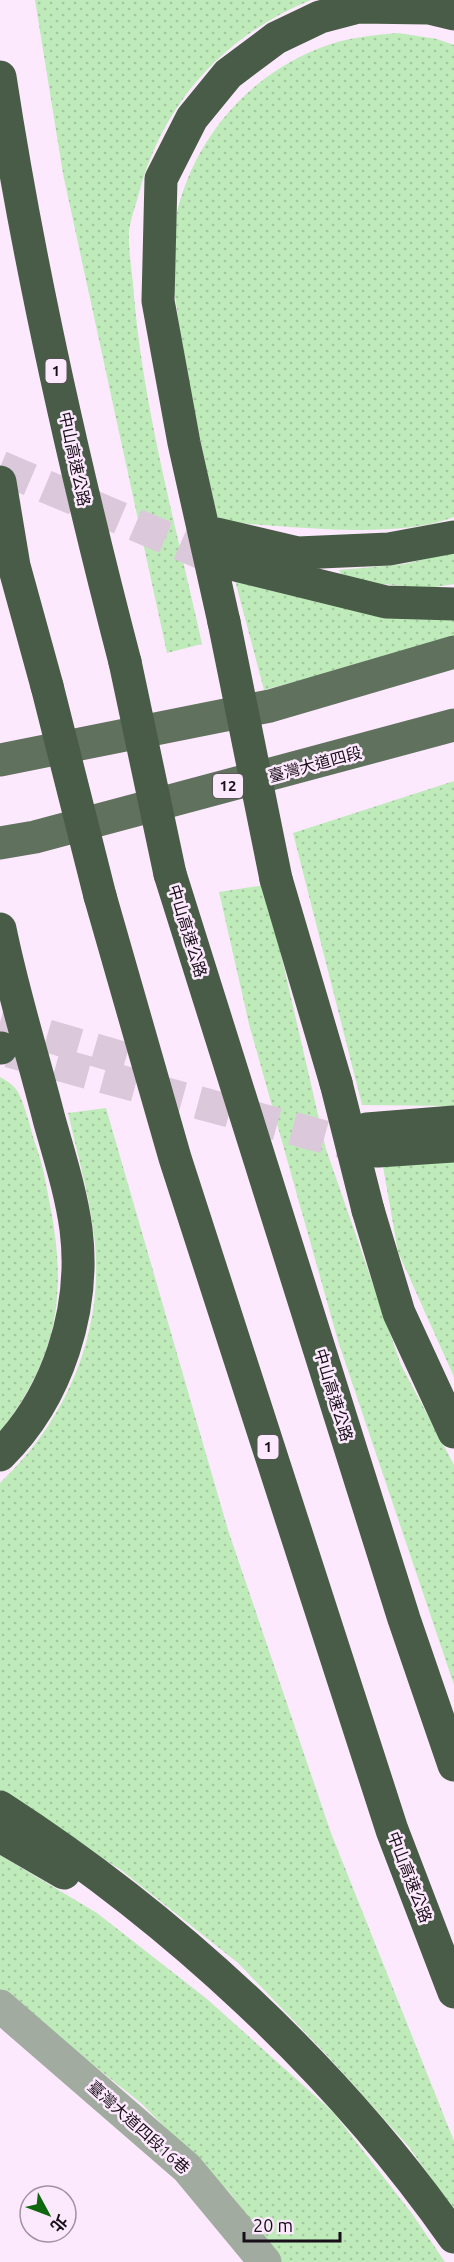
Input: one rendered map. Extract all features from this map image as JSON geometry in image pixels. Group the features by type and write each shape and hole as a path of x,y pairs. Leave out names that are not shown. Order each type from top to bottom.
{"highway":[{"path":"454,14 429,8 358,7 320,17 276,38 228,74 192,118 161,179 158,301 184,443 224,622 276,879 336,1083 368,1210 399,1312 454,1432"},
{"name":"中山高速公路","path":"0,77 18,191 92,535 124,662 170,874 404,1619 454,1765"},
{"name":"中山高速公路","path":"0,482 14,566 100,896 175,1158 392,1830 454,1992"},
{"path":"454,537 389,549 298,553 220,548 386,602 454,603"},
{"path":"0,1455 28,1421 59,1362 76,1296 78,1263 70,1197 1,936"},
{"path":"454,1122 373,1140 454,1146"},
{"path":"0,1807 68,1851 180,1940 333,2087 418,2186 454,2237"},
{"path":"0,1836 180,1940"}],"main road":[{"path":"0,760 270,706 454,652"},
{"name":"臺灣大道四段","path":"0,843 58,831 454,725"}],"street":[{"name":"臺灣大道四段16巷","path":"0,2006 187,2168 265,2262"}],"green space":[{"path":"35,0 311,0 251,32 225,52 181,101 164,129 150,160 129,232 145,384 162,471 202,644 167,653 63,174"},
{"path":"398,33 437,39 454,45 454,517 429,524 370,530 218,522 186,369 172,274 171,259 175,223 184,189 198,156 217,126 240,100 267,77 298,58 331,44 356,38"},
{"path":"454,551 454,584 429,588 345,581 339,570 405,564"},
{"path":"233,573 454,614 454,639 264,690"},
{"path":"454,781 454,1106 362,1105 293,833"},
{"path":"265,885 326,1149 401,1365 454,1465 454,1685 338,1341 249,1024 219,892"},
{"path":"0,1077 18,1092 24,1105 47,1189 58,1269 57,1298 46,1352 19,1405 0,1433"},
{"path":"106,1108 228,1530 331,1833 454,2141 454,2211 409,2147 324,2052 238,1963 121,1870 0,1793 0,1483 24,1458 63,1401 77,1370 87,1337 94,1304 96,1270 94,1235 68,1113"},
{"path":"454,1154 454,1377 398,1252 382,1161"},
{"path":"0,1855 97,1913 207,1999 333,2112 413,2215 445,2262 281,2262 230,2193 142,2104 0,1990"}],"tunnel":[{"path":"0,467 223,562"},
{"path":"0,1022 157,1068"},
{"path":"9,1051 376,1151"}]}
